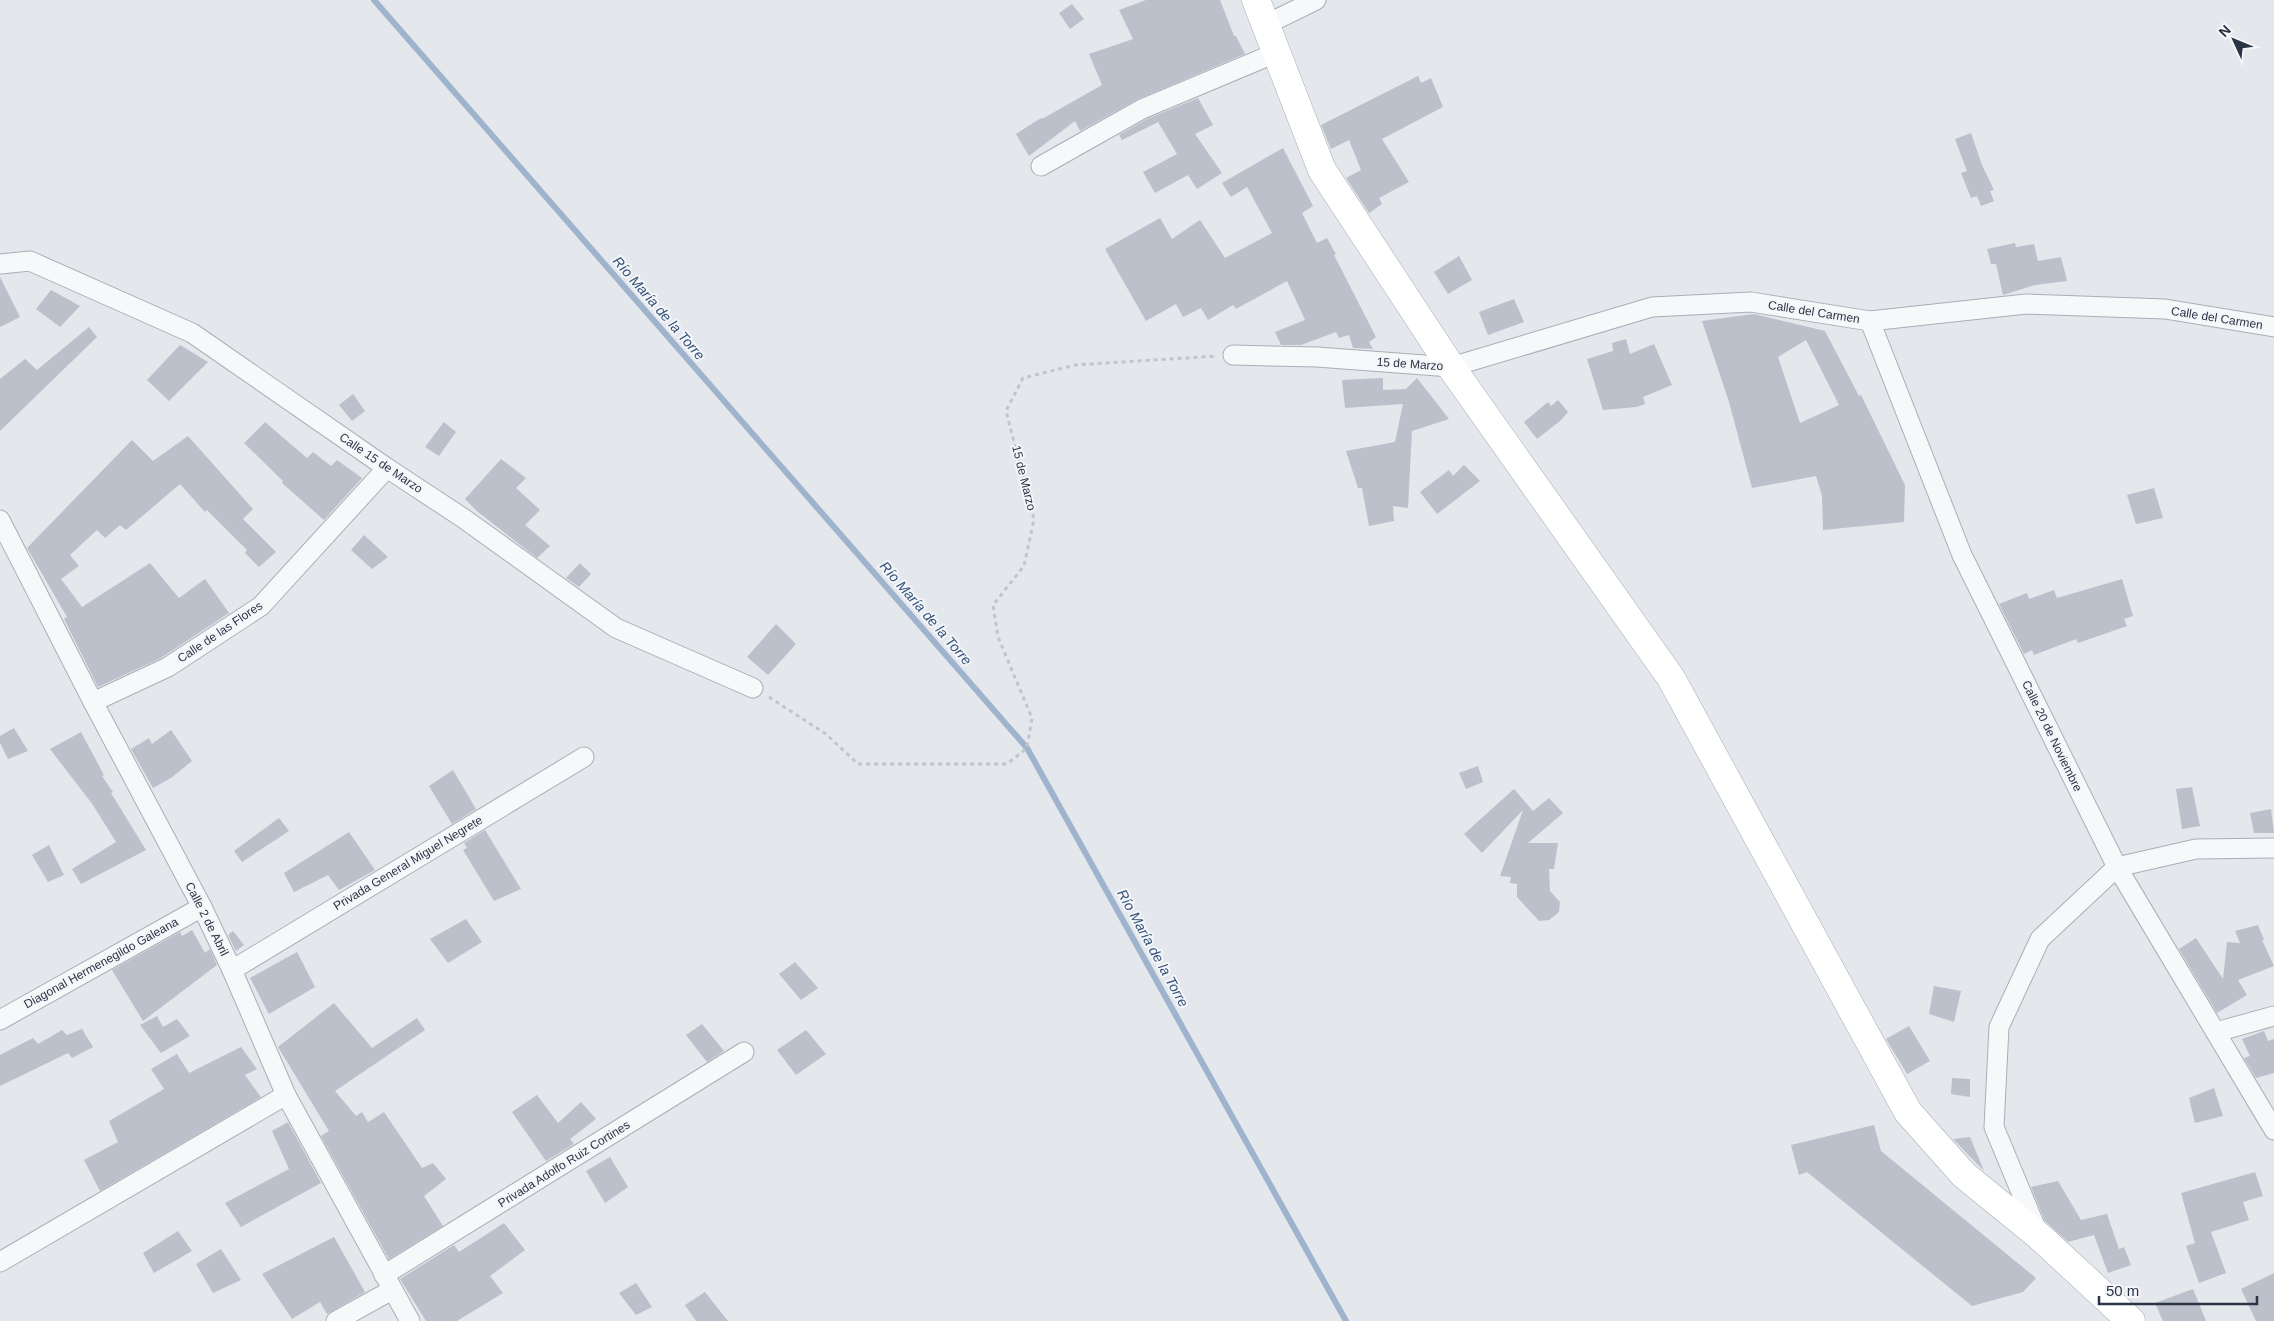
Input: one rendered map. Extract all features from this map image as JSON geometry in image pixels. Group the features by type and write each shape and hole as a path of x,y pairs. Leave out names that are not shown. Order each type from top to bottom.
{"main road":[{"path":"1261,13 1278,52 1322,170 1451,367 1670,678 1908,1112 1964,1174 2039,1236 2131,1321"}],"street":[{"path":"1261,13 1316,0"},
{"path":"1041,166 1142,109 1278,52"},
{"name":"Calle 15 de Marzo","path":"0,264 30,261 192,333 387,468 464,518 616,628 753,688"},
{"name":"Calle del Carmen","path":"1451,367 1652,307 1751,302 1870,321 2026,304 2165,309 2274,327"},
{"name":"Calle 20 de Noviembre","path":"1870,321 1962,555 2117,867 2274,1130"},
{"name":"15 de Marzo","path":"1233,355 1317,356 1451,367"},
{"name":"Calle de las Flores","path":"93,702 168,667 261,606 387,468"},
{"name":"Calle 2 de Abril","path":"0,520 93,702 202,907 232,970 286,1095 410,1321"},
{"name":"Privada General Miguel Negrete","path":"232,970 584,757"},
{"path":"2039,1236 1994,1127 1998,1027 2040,939 2117,867 2196,848 2274,848"},
{"name":"Diagonal Hermenegildo Galeana","path":"0,1020 202,907"},
{"path":"2216,1032 2274,1016"},
{"name":"Privada Adolfo Ruiz Cortines","path":"336,1321 388,1283 744,1052"},
{"path":"0,1262 286,1095"}],"path":[{"name":"15 de Marzo","path":"753,688 826,734 858,764 1008,764 1027,748 1032,718 998,637 993,605 1024,566 1034,519 1006,411 1023,378 1075,365 1233,355"}],"building":[{"path":"1146,0 1220,0 1234,36 1236,36 1245,54 1138,99 1080,131 1075,121 1029,156 1016,134 1041,118 1102,85 1089,54 1133,39 1119,10"},
{"path":"1072,4 1084,19 1070,29 1059,13"},
{"path":"1418,76 1421,83 1431,78 1443,107 1382,139 1409,182 1379,198 1382,204 1369,213 1346,178 1361,170 1349,140 1331,149 1321,125"},
{"path":"1198,98 1213,125 1195,134 1222,173 1197,189 1188,175 1155,193 1143,172 1177,154 1158,122 1122,140 1119,135 1147,119"},
{"path":"1971,133 1982,165 1994,190 1990,191 1994,201 1981,206 1977,196 1971,198 1961,173 1967,171 1955,139"},
{"path":"1283,148 1313,206 1302,213 1317,243 1327,238 1336,254 1334,255 1376,337 1369,342 1373,349 1353,348 1349,335 1339,338 1336,332 1301,345 1281,345 1275,332 1305,320 1287,281 1236,309 1233,305 1208,320 1201,308 1183,317 1176,304 1146,321 1105,249 1160,218 1172,239 1200,220 1225,258 1272,233 1247,187 1231,197 1222,183"},
{"path":"2015,243 2016,247 2034,244 2038,261 2061,257 2067,281 2035,285 2003,295 1996,264 1991,264 1987,249"},
{"path":"1459,256 1472,280 1448,294 1434,272"},
{"path":"0,277 20,317 0,327"},
{"path":"51,290 80,306 60,327 36,309"},
{"path":"1514,299 1524,322 1488,335 1479,312"},
{"path":"1754,314 1825,331 1859,396 1861,395 1905,485 1904,522 1823,530 1822,496 1816,476 1752,488 1729,402 1702,321","holes":["1806,340 1839,405 1800,423 1778,357"]},
{"path":"89,327 97,337 0,431 0,379 25,359 37,370"},
{"path":"1626,339 1630,354 1654,344 1672,385 1643,397 1645,404 1636,407 1603,410 1587,359 1613,351 1612,343"},
{"path":"180,345 208,362 169,401 147,380"},
{"path":"1383,378 1383,390 1406,389 1417,378 1449,419 1412,431 1408,508 1393,506 1394,521 1369,526 1362,488 1358,488 1346,451 1395,442 1403,404 1345,408 1342,380"},
{"path":"353,394 365,411 352,421 339,405"},
{"path":"1558,400 1568,412 1560,421 1537,439 1524,422 1548,402 1551,406"},
{"path":"265,422 307,458 313,452 331,466 337,460 362,478 324,520 282,483 283,481 244,443"},
{"path":"444,422 456,432 439,456 425,447"},
{"path":"188,436 253,509 243,519 276,552 259,567 245,553 247,550 207,510 205,512 180,484 126,530 120,525 105,538 97,530 70,555 79,566 61,579 82,607 150,563 179,598 205,579 229,613 161,658 98,687 64,619 67,617 27,548 132,440 153,461"},
{"path":"501,459 526,478 516,488 540,510 525,525 550,546 537,558 478,512 465,499"},
{"path":"1464,465 1480,481 1437,514 1420,492 1449,470 1453,476"},
{"path":"2154,488 2163,518 2136,524 2127,495"},
{"path":"364,535 388,557 372,569 351,550"},
{"path":"580,563 591,574 579,587 566,578"},
{"path":"2122,579 2133,616 2124,619 2127,626 2078,643 2076,639 2034,655 2032,650 2024,654 1999,604 2027,593 2029,599 2054,590 2057,598"},
{"path":"776,624 796,644 768,675 747,657"},
{"path":"14,728 28,751 8,759 0,743 0,736"},
{"path":"171,730 192,761 171,778 153,788 131,749 149,738 152,744"},
{"path":"81,732 104,775 102,776 113,792 111,793 146,850 81,884 72,869 116,842 93,805 50,749"},
{"path":"1478,766 1483,782 1466,789 1459,773"},
{"path":"453,770 476,809 452,824 429,786"},
{"path":"2192,787 2200,826 2182,829 2176,789"},
{"path":"1514,789 1533,811 1549,798 1563,813 1528,843 1558,843 1554,869 1549,869 1550,891 1560,902 1559,912 1549,920 1539,921 1517,897 1517,884 1510,883 1511,877 1500,876 1523,810 1482,853 1464,834"},
{"path":"2271,809 2274,833 2254,833 2250,813"},
{"path":"279,818 289,831 242,862 234,851"},
{"path":"485,830 521,889 494,901 463,850 467,848 464,843"},
{"path":"349,832 375,870 339,890 328,875 294,892 284,873"},
{"path":"49,845 64,875 48,882 32,855"},
{"path":"466,919 482,942 448,963 430,939"},
{"path":"2258,925 2264,940 2262,940 2274,966 2238,980 2247,995 2217,1013 2179,949 2196,938 2223,979 2227,942 2240,943 2235,931"},
{"path":"192,930 205,953 210,949 217,965 143,1021 112,970 180,932 182,936"},
{"path":"233,931 244,945 236,951 228,935"},
{"path":"297,952 315,987 269,1014 250,978"},
{"path":"795,962 818,988 801,1000 779,974"},
{"path":"1934,986 1961,991 1954,1022 1929,1014"},
{"path":"334,1003 372,1048 417,1018 425,1030 335,1091 356,1116 362,1112 368,1122 384,1112 422,1168 433,1163 446,1179 424,1196 443,1226 389,1259 321,1136 329,1131 278,1047"},
{"path":"157,1016 163,1027 177,1019 190,1036 161,1053 140,1025"},
{"path":"702,1024 724,1051 707,1062 686,1035"},
{"path":"1909,1026 1930,1061 1907,1074 1886,1039"},
{"path":"82,1029 93,1047 72,1058 68,1053 0,1086 0,1055 33,1038 38,1044 62,1030 67,1035"},
{"path":"806,1030 826,1054 796,1075 777,1050"},
{"path":"2264,1031 2268,1041 2274,1039 2274,1073 2256,1078 2244,1058 2250,1056 2242,1039"},
{"path":"241,1047 257,1069 245,1075 261,1097 100,1191 84,1160 118,1142 109,1121 164,1089 151,1069 177,1054 189,1073"},
{"path":"1952,1078 1970,1079 1970,1097 1951,1094"},
{"path":"2214,1088 2223,1116 2195,1123 2189,1098"},
{"path":"537,1095 558,1123 581,1102 596,1119 570,1139 574,1144 546,1161 512,1112"},
{"path":"288,1122 321,1183 241,1227 225,1203 289,1169 272,1131"},
{"path":"1874,1125 1881,1151 2036,1278 2023,1292 1972,1306 1807,1172 1799,1175 1791,1145"},
{"path":"1970,1137 1984,1171 1953,1139"},
{"path":"610,1157 628,1187 605,1203 586,1171"},
{"path":"2255,1172 2263,1196 2243,1202 2249,1220 2211,1232 2226,1273 2199,1283 2186,1246 2195,1243 2181,1193"},
{"path":"2058,1181 2081,1220 2107,1214 2119,1249 2124,1247 2131,1265 2108,1273 2094,1235 2068,1242 2045,1221 2031,1187"},
{"path":"504,1223 525,1250 490,1276 503,1293 457,1321 426,1321 400,1279 454,1245 459,1252"},
{"path":"178,1231 192,1251 154,1273 143,1253"},
{"path":"334,1237 365,1292 327,1314 320,1302 292,1319 262,1274"},
{"path":"221,1249 241,1280 213,1293 196,1264"},
{"path":"2274,1273 2274,1321 2256,1321 2241,1289"},
{"path":"636,1283 652,1307 636,1315 619,1293"},
{"path":"2193,1289 2206,1321 2163,1321 2155,1303"},
{"path":"705,1292 728,1321 696,1321 685,1305"}],"waterway":[{"name":"Río María de la Torre","path":"374,0 1027,748 1346,1321"}]}
